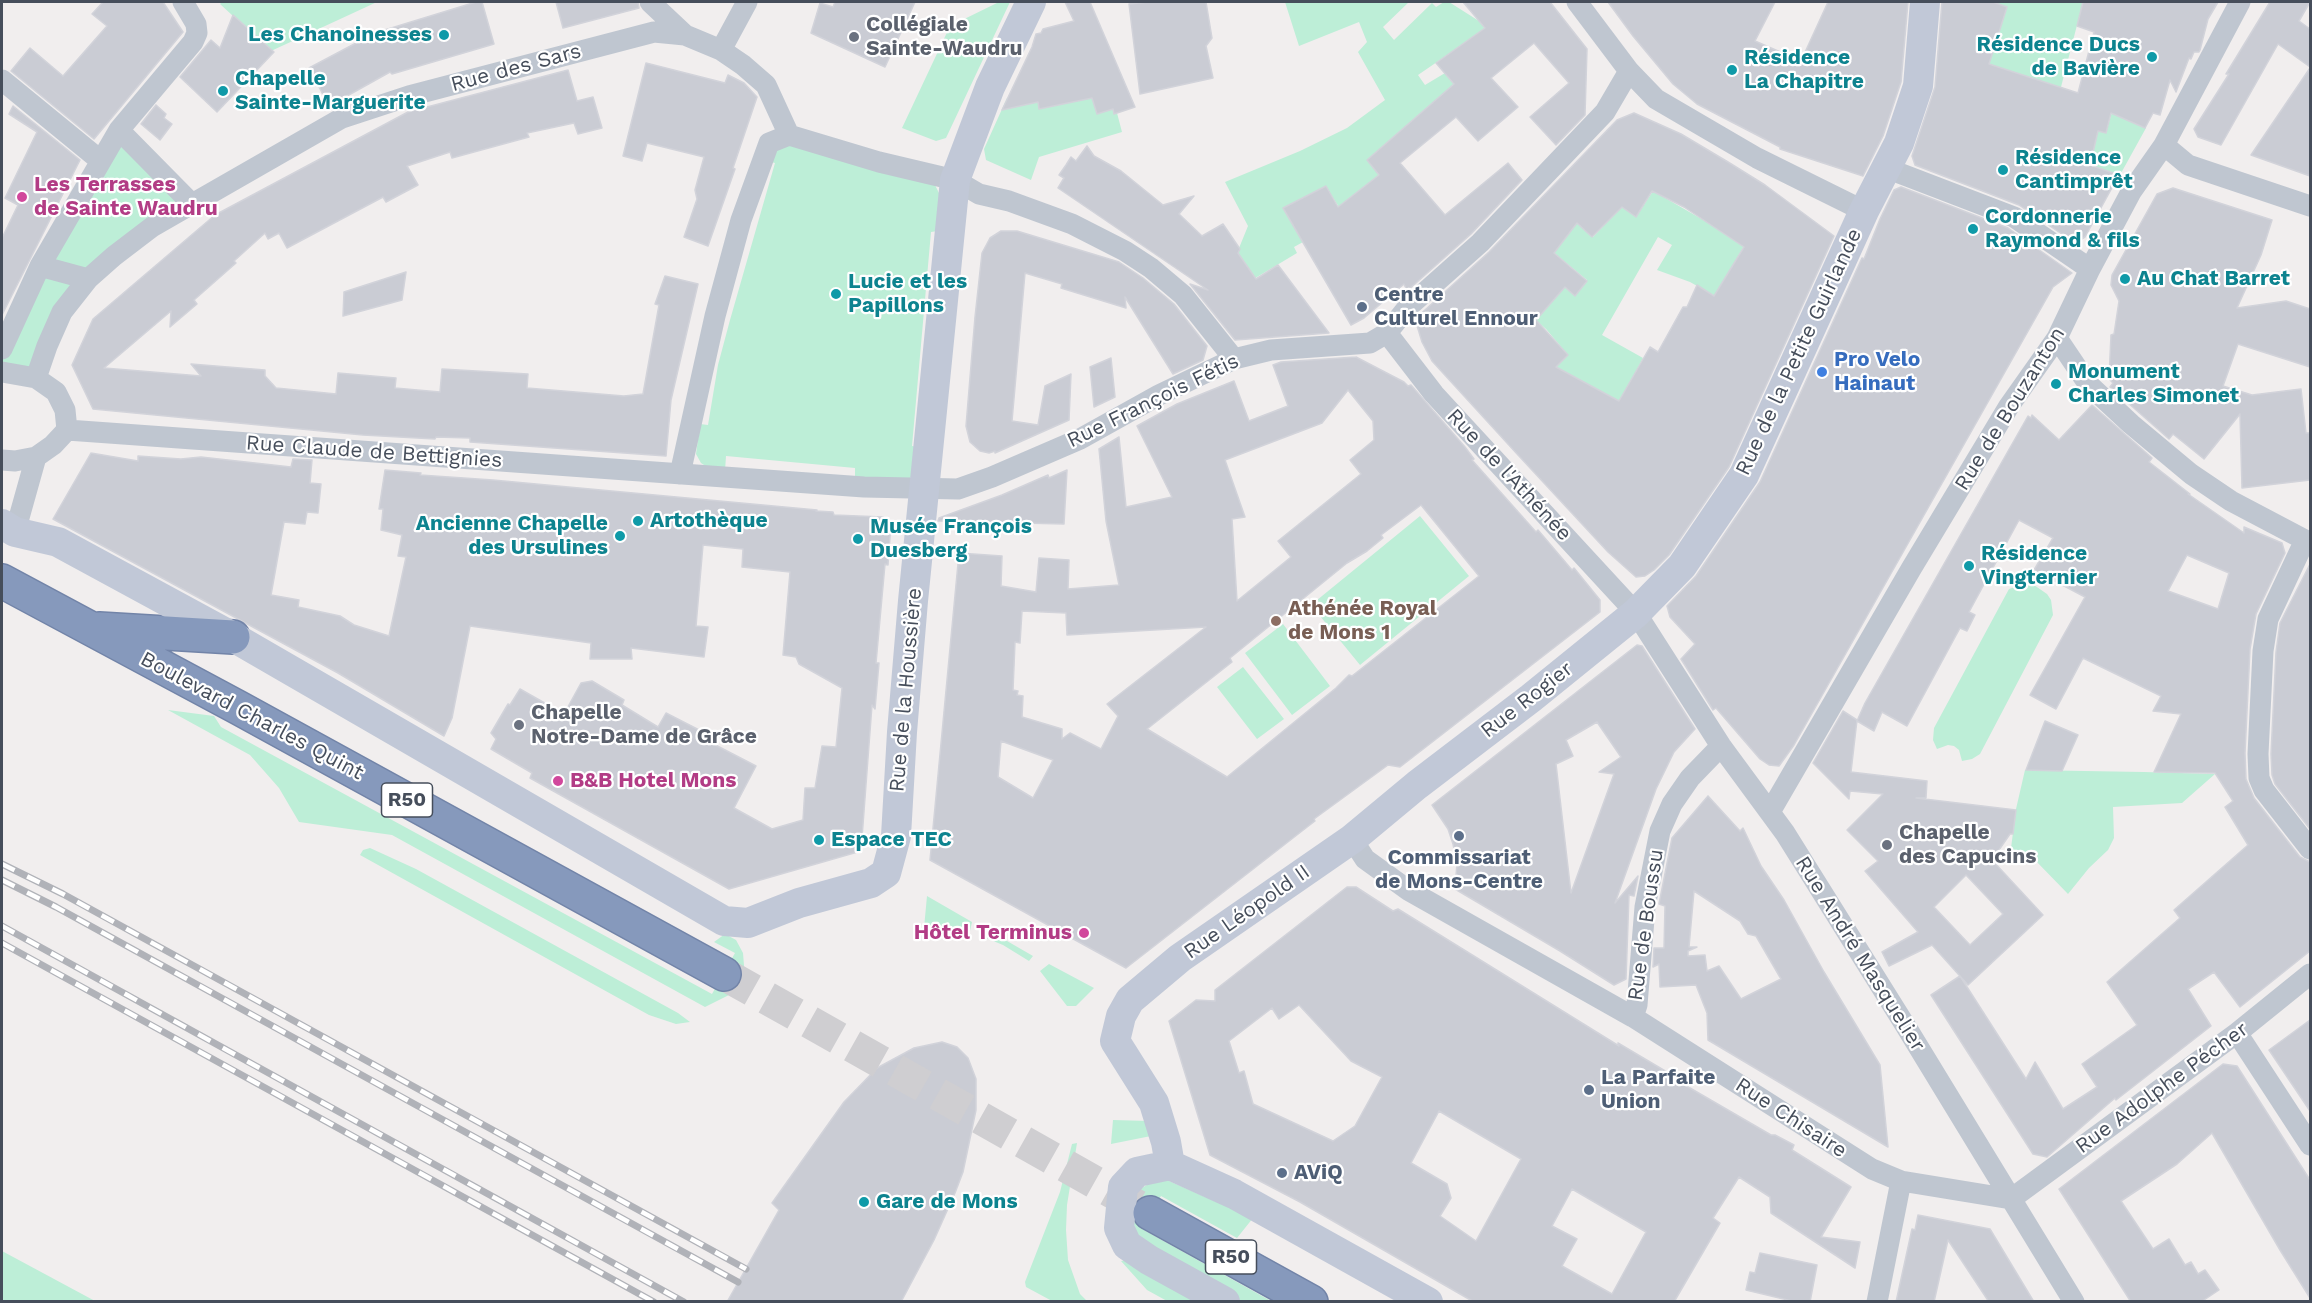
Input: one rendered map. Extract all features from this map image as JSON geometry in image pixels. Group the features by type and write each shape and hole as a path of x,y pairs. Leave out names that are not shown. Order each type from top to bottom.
{"highway":[{"name":"Boulevard Charles Quint","path":"2,581 260,719 724,974"},
{"path":"88,628 233,638"},
{"name":"R50","path":"1150,1213 1311,1302"}],"street":[{"path":"2,349 40,266 119,130 193,42 197,33 196,24 183,2"},
{"path":"650,2 685,35 721,50 766,84 789,135"},
{"path":"721,50 747,2"},
{"name":"Rue de la Houssière","path":"233,638 724,921 748,923 799,903 871,883 886,873 896,836 902,732 955,180 990,87 1031,2"},
{"path":"1577,2 1629,71 1656,99 1757,158 1864,211"},
{"name":"Rue de la Petite Guirlande","path":"1636,612 1682,566 1744,475 1864,211 1899,143 1918,86 1925,2"},
{"name":"Rue de Bouzanton","path":"1770,812 1911,568 2009,406 2056,338 2131,192 2164,145 2240,2"},
{"name":"Rue des Sars","path":"36,378 62,312 88,279 114,256 152,227 342,118 409,96 654,32 685,35"},
{"path":"1387,333 1407,308 1480,243 1605,112 1629,71"},
{"path":"2,80 101,161"},
{"path":"119,130 192,204"},
{"path":"680,474 715,316 741,220 769,143 789,135 879,162 955,180 979,194 1009,201 1072,224 1125,251 1151,268 1183,295 1234,359"},
{"path":"2164,145 2188,165 2310,206"},
{"path":"1886,168 2014,217 2090,268"},
{"path":"40,266 88,279"},
{"name":"Rue François Fétis","path":"680,474 864,487 957,489 992,477 1090,434 1159,395 1234,359 1271,350 1370,343 1387,333"},
{"name":"Rue de l'Athénée","path":"1387,333 1434,394 1636,612"},
{"path":"2056,338 2088,384 2131,424 2191,474 2231,501 2308,540 2268,619 2263,651 2258,754 2259,778 2264,790 2310,849"},
{"path":"2,372 36,378 56,392 66,410 67,430 53,445 36,457 15,461 2,460"},
{"name":"Rue Claude de Bettignies","path":"67,430 680,474"},
{"path":"36,457 8,528 58,542 233,638"},
{"name":"Rue André Masquelier","path":"1636,612 1721,746 1770,812 1905,1025 2074,1302"},
{"name":"Rue Rogier","path":"1352,839 1636,612"},
{"name":"Rue de Boussu","path":"1633,1017 1637,1005 1645,907 1660,831 1672,804 1690,778 1721,746"},
{"name":"Rue Chisaire","path":"1352,839 1365,859 1430,904 1633,1017 1872,1169 1901,1181 2011,1198"},
{"name":"Rue Léopold II","path":"1170,1165 1166,1142 1154,1103 1115,1041 1121,1016 1130,1000 1180,958 1352,839"},
{"name":"Rue Adolphe Pécher","path":"2011,1198 2237,1032 2310,974"},
{"path":"2237,1032 2310,1145"},
{"path":"1225,1302 1149,1260 1127,1245 1119,1228 1122,1187 1137,1172 1170,1165 1234,1194 1428,1302"},
{"path":"1877,1302 1901,1181"}],"green space":[{"path":"222,2 377,2 271,51 220,4"},
{"path":"999,2 1010,2 946,138 936,141 902,128 950,26"},
{"path":"1285,2 1409,2 1383,27 1394,40 1432,3 1436,7 1449,2 1479,21 1485,29 1418,75 1425,85 1445,73 1454,84 1368,160 1380,176 1339,207 1326,187 1283,208 1303,242 1294,247 1297,253 1247,283 1237,253 1248,226 1225,182 1300,151 1347,128 1385,100 1358,52 1367,42 1359,22 1299,46"},
{"path":"1993,2 2083,2 2061,87 2068,90 2056,134 2051,100 2054,85 1989,64 2007,7"},
{"path":"1089,88 1113,109 1114,114 1117,113 1122,132 1039,157 1031,180 986,160 984,149 1007,98 1013,107 1038,102 1040,108 1059,105 1057,92"},
{"path":"2112,112 2146,128 2120,175 2087,164 2097,130 2106,133"},
{"path":"119,130 192,204 88,279 36,378 2,372 2,346"},
{"path":"790,144 935,185 941,197 938,231 931,232 912,446 919,447 913,475 904,484 855,481 855,468 726,456 725,471 707,467 701,463 696,454 700,424 708,425 718,365 775,163 767,161 770,153"},
{"path":"1653,191 1745,244 1715,296 1690,282 1657,270 1672,245 1658,237 1602,335 1643,358 1619,403 1548,375 1568,355 1546,329 1529,314 1565,287 1575,296 1587,280 1553,252 1577,223 1593,237 1622,206 1636,217"},
{"path":"1420,516 1469,576 1360,665 1311,605"},
{"path":"2025,584 2034,585 2047,594 2051,600 2053,615 1980,754 1962,761 1959,750 1954,746 1948,745 1937,749 1933,740 1934,728 2009,589"},
{"path":"1283,624 1330,686 1292,715 1245,653"},
{"path":"1243,667 1284,719 1257,739 1217,687"},
{"path":"168,710 214,716 221,727 712,994 735,953 714,942 725,934 736,940 743,953 745,978 737,991 705,1007 392,835 299,822 279,788 250,755"},
{"path":"2025,770 2215,774 2182,803 2113,807 2114,838 2108,850 2089,868 2068,894 2034,859 2010,856 2016,809"},
{"path":"370,848 416,869 678,1013 690,1022 676,1024 649,1015 360,855 363,850"},
{"path":"927,896 972,922 970,931 924,928"},
{"path":"988,930 1033,956 1029,961 1003,945 981,936"},
{"path":"1049,964 1094,988 1076,1006 1067,1006 1040,971"},
{"path":"1113,1120 1149,1121 1151,1136 1111,1144"},
{"path":"1077,1143 1067,1205 1066,1230 1068,1260 1080,1294 1087,1301 1052,1301 1026,1287 1025,1282 1060,1192 1072,1144"},
{"path":"1160,1177 1253,1218 1237,1238 1161,1196 1142,1229 1271,1301 1242,1301 1132,1241 1137,1191"},
{"path":"2,1251 95,1301 2,1301"},
{"path":"1130,1260 1206,1301 1167,1301 1147,1290 1121,1261"}],"building":[{"path":"103,2 163,2 183,32 94,139 11,71 30,48 63,76 107,26 92,14"},
{"path":"482,2 494,44 392,74 390,72 329,106 309,68 375,33"},
{"path":"556,2 638,2 639,8 563,28"},
{"name":"Collégiale Sainte-Waudru","path":"835,2 915,2 885,67 811,33 820,3 833,7"},
{"path":"1065,2 1090,2 1135,107 1114,114 1113,109 1097,114 1092,98 1039,109 1038,102 1002,110 1036,34 1041,33 1043,29 1074,21"},
{"path":"1206,2 1212,38 1206,46 1213,78 1140,94 1129,4"},
{"path":"1463,2 1550,2 1587,49 1585,115 1556,145 1530,117 1569,83 1534,43 1491,78 1518,107 1478,141 1456,117 1400,163 1445,215 1508,163 1522,180 1471,234 1407,291 1404,284 1364,318 1351,325 1283,208 1326,186 1338,207 1379,175 1367,160 1454,84 1436,63 1485,28"},
{"path":"1608,2 1775,2 1755,41 1801,61 1828,2 1908,2 1901,82 1883,136 1863,176 1780,149 1697,104 1673,84"},
{"path":"1942,2 1993,2 2007,7 1989,64 2078,93 2094,32 2077,26 2083,2 2218,2 2208,19 2200,50 2194,52 2191,59 2189,58 2176,92 2170,80 2160,115 2153,113 2145,128 2111,113 2106,133 2098,131 2090,165 2119,175 2085,237 2075,243 2019,205 1915,165 1912,156 1935,87"},
{"path":"2270,2 2310,2 2299,21 2310,29 2310,67 2278,44 2221,145 2198,137 2194,129"},
{"path":"233,15 274,52 217,112 180,77 211,40 220,48"},
{"path":"646,63 725,83 728,75 744,83 757,97 708,246 684,237 697,199 695,190 704,157 647,143 642,161 623,156"},
{"path":"2310,68 2310,176 2251,155"},
{"path":"568,70 577,101 593,97 602,128 578,134 574,123 527,133 529,137 452,158 450,152 407,166 418,185 386,202 383,197 287,248 279,233 268,239 265,233 234,261 236,263 194,300 197,304 170,327 171,311 104,368 201,376 191,364 265,370 265,376 276,388 336,394 338,373 396,378 395,388 440,392 442,369 528,374 527,388 624,396 643,394 659,305 655,304 665,276 698,284 671,400 666,456 470,442 470,438 436,437 435,439 363,435 93,409 72,365 93,319 215,215 408,112"},
{"path":"156,105 166,114 164,118 172,124 160,140 141,124"},
{"path":"13,106 80,160 2,315 2,238 18,205 5,198 37,132 9,114"},
{"path":"1634,113 1681,134 1765,185 1834,236 1729,467 1669,555 1645,576 1636,577 1608,552 1432,361 1422,342 1415,319 1489,252 1617,120","holes":["1652,191 1684,207 1744,247 1714,296 1697,285 1687,307 1683,307 1658,352 1650,347 1619,401 1556,367 1568,355 1536,320 1565,287 1575,296 1587,281 1554,253 1577,223 1592,237 1622,207 1636,217"]},
{"path":"1087,146 1094,156 1121,171 1163,205 1194,196 1179,214 1202,236 1223,224 1240,249 1238,253 1256,279 1278,265 1329,333 1235,340 1190,284 1208,290 1058,188 1064,178 1059,175 1071,157 1076,161"},
{"path":"1901,187 2008,228 2072,273 2053,287 1794,745 1779,766 1769,765 1760,759 1716,708 1713,710 1681,659 1695,644 1670,617 1667,606 1696,576 1760,482 1862,258 1864,259 1880,219 1894,190"},
{"path":"2173,188 2272,220 2261,255 2237,308 2286,301 2310,309 2310,367 2238,344 2223,386 2252,395 2301,389 2306,433 2310,433 2310,480 2242,488 2240,414 2204,459 2173,434 2169,439 2110,387 2113,383 2109,379 2111,335 2114,334 2119,301 2111,285 2112,275 2157,194"},
{"path":"1001,231 1017,231 1119,262 1143,278 1174,304 1207,346 1203,360 1173,374 1125,297 1126,308 1061,288 1062,284 1025,273 1012,421 1038,425 1045,386 1071,374 1069,420 995,453 995,451 989,453 980,451 970,442 966,426 975,317 982,253 990,238"},
{"path":"406,272 402,300 343,316 344,292"},
{"path":"1356,357 1408,386 1411,385 1465,447 1474,459 1472,460 1536,532 1538,530 1572,570 1574,568 1600,600 1600,612 1400,767 1388,765 1314,819 1315,821 1126,968 930,860 959,553 1002,556 1001,586 1036,592 1039,558 1069,560 1068,589 1119,585 1106,521 1099,449 1119,437 1126,507 1172,497 1137,426 1177,404 1234,381 1249,421 1288,406 1273,365 1281,362","holes":["1348,390 1373,421 1374,440 1350,460 1361,474 1278,541 1291,557 1237,601 1232,519 1245,517 1225,460 1322,423","1421,505 1479,576 1352,676 1349,675 1227,777 1147,729 1232,662 1230,658 1347,563 1383,538 1381,535","1022,611 1066,613 1067,635 1206,627 1107,704 1118,716 1101,749 1070,733 1062,739 1062,729 1022,717 1023,696 1017,695 1018,691 1013,690 1015,642 1020,643","1001,741 1053,760 1033,798 998,777"]},
{"path":"1111,358 1115,397 1094,407 1090,367"},
{"path":"2092,405 2152,458 2149,462 2190,494 2188,494 2244,533 2244,527 2282,543 2285,553 2256,614 2250,649 2246,779 2254,798 2300,857 2310,862 2310,951 2240,1007 2214,972 2188,989 2211,1026 2116,1100 2115,1098 2047,1157 2033,1154 1931,995 1960,976 2026,1079 2035,1062 2063,1109 2097,1087 2082,1064 2137,1025 2107,982 2180,918 2174,910 2248,845 2225,807 2233,801 2215,773 2154,772 2181,714 2153,711 2161,696 2083,658 2056,709 2030,695 2085,597 2034,570 2053,538 2019,520 1969,612 1975,615 1967,631 1960,628 1907,726 1882,712 1874,731 1857,721 1865,703 2028,416 2031,418 2032,415 2059,440","holes":["2187,555 2229,573 2218,609 2168,591"]},
{"path":"91,453 138,461 138,456 181,459 201,457 291,467 293,459 312,460 310,483 321,484 318,513 307,512 305,524 284,522 271,595 299,600 298,607 340,616 354,625 389,636 406,557 398,556 402,535 381,530 383,509 379,509 385,470 817,510 833,512 834,515 883,517 891,523 876,663 879,663 875,709 872,705 861,851 729,889 530,778 532,773 491,749 496,739 491,733 520,689 564,714 581,683 592,681 624,700 622,705 658,727 666,713 703,732 700,737 756,766 734,808 772,829 803,820 805,788 815,788 822,746 836,747 842,688 799,664 796,657 783,655 790,572 742,567 743,549 703,545 696,626 708,627 704,657 631,648 632,659 590,659 591,643 470,626 452,718 444,736 338,673 53,519"},
{"path":"1067,470 1064,524 938,521 939,518 1048,475 1049,478"},
{"path":"2310,564 2310,829 2275,784 2271,754 2276,652 2280,623"},
{"path":"1637,645 1642,646 1695,729 1674,752 1656,789 1615,903 1638,876 1634,896 1629,895 1626,979 1614,985 1455,889 1457,863 1453,844 1448,829 1432,805","holes":["1597,722 1621,757 1599,772 1614,774 1571,893 1556,764 1573,756 1566,740"]},
{"path":"1843,711 1857,720 1851,772 1927,781 1926,798 1916,798 2016,810 2013,834 2010,834 1992,860 2043,915 1968,985 1932,945 1889,966 1882,952 1918,932 1865,871 1878,861 1847,830 1883,794 1850,791 1849,799 1813,763","holes":["1966,875 2003,914 1970,945 1934,907"]},
{"path":"2045,721 2078,735 2062,771 2026,770"},
{"path":"1708,796 1740,831 1743,828 1761,866 1784,900 1880,1065 1888,1147 1708,1040 1707,1013 1696,985 1660,987 1659,964 1653,967 1654,948 1664,948 1665,906 1659,904 1672,838","holes":["1694,891 1740,921 1748,934 1756,936 1781,979 1741,999 1719,966 1707,971 1705,955 1688,956 1688,951 1697,947 1689,947"]},
{"path":"1347,887 1356,887 1393,911 1398,909 1619,1046 1618,1043 1672,1075 1671,1077 1771,1135 1794,1145 1792,1150 1851,1187 1821,1237 1860,1242 1855,1268 1771,1213 1770,1197 1739,1177 1713,1218 1720,1223 1674,1302 1474,1302 1300,1202 1210,1155 1169,1021 1196,1000 1215,1001 1215,990","holes":["1299,1005 1351,1061 1382,1077 1355,1126 1333,1141 1253,1104 1244,1071 1239,1073 1229,1041 1272,1008 1279,1019","1439,1111 1521,1159 1476,1241 1440,1216 1451,1198 1447,1184 1411,1163","1572,1189 1646,1232 1612,1294 1562,1266 1577,1239 1552,1226"]},
{"path":"2310,1020 2310,1111 2269,1050"},
{"name":"Gare de Mons","path":"942,1042 957,1047 968,1058 976,1079 976,1110 963,1172 955,1193 934,1240 901,1302 727,1302 779,1210 772,1203 844,1102 877,1068 914,1048"},
{"path":"2223,1064 2237,1066 2310,1180 2310,1298 2212,1133 2177,1164 2121,1201 2153,1249 2169,1239 2185,1265 2191,1262 2198,1274 2205,1270 2219,1290 2201,1302 2131,1302 2059,1189"},
{"path":"1918,1215 1990,1229 2034,1302 1989,1302 1948,1240 1934,1302 1896,1302 1912,1229 1915,1230"},
{"path":"1760,1253 1817,1265 1810,1302 1796,1302 1746,1290 1750,1272 1755,1273"}],"tunnel":[{"path":"724,974 1146,1211"}],"railway":[{"path":"2,864 63,894 746,1269"},
{"path":"2,880 56,907 738,1282"},
{"path":"2,926 684,1302"},
{"path":"2,943 654,1302"}],"place":[{"name":"Les Chanoinesses","path":"444,35"},
{"name":"Collégiale Sainte-Waudru","path":"854,37"},
{"name":"Résidence Ducs de Bavière","path":"2152,57"},
{"name":"Résidence La Chapitre","path":"1732,70"},
{"name":"Chapelle Sainte-Marguerite","path":"223,91"},
{"name":"Résidence Cantimprêt","path":"2003,170"},
{"name":"Les Terrasses de Sainte Waudru","path":"22,197"},
{"name":"Cordonnerie Raymond & fils","path":"1973,229"},
{"name":"Au Chat Barret","path":"2125,279"},
{"name":"Lucie et les Papillons","path":"836,294"},
{"name":"Centre Culturel Ennour","path":"1362,307"},
{"name":"Pro Velo Hainaut","path":"1822,372"},
{"name":"Monument Charles Simonet","path":"2056,384"},
{"name":"Artothèque","path":"638,521"},
{"name":"Ancienne Chapelle des Ursulines","path":"620,536"},
{"name":"Musée François Duesberg","path":"858,539"},
{"name":"Résidence Vingternier","path":"1969,566"},
{"name":"Athénée Royal de Mons 1","path":"1276,621"},
{"name":"Chapelle Notre-Dame de Grâce","path":"519,725"},
{"name":"B&B Hotel Mons","path":"558,781"},
{"name":"Commissariat de Mons-Centre","path":"1459,836"},
{"name":"Espace TEC","path":"819,840"},
{"name":"Chapelle des Capucins","path":"1887,845"},
{"name":"Hôtel Terminus","path":"1084,933"},
{"name":"La Parfaite Union","path":"1589,1090"},
{"name":"AViQ","path":"1282,1173"},
{"name":"Gare de Mons","path":"864,1202"}]}
